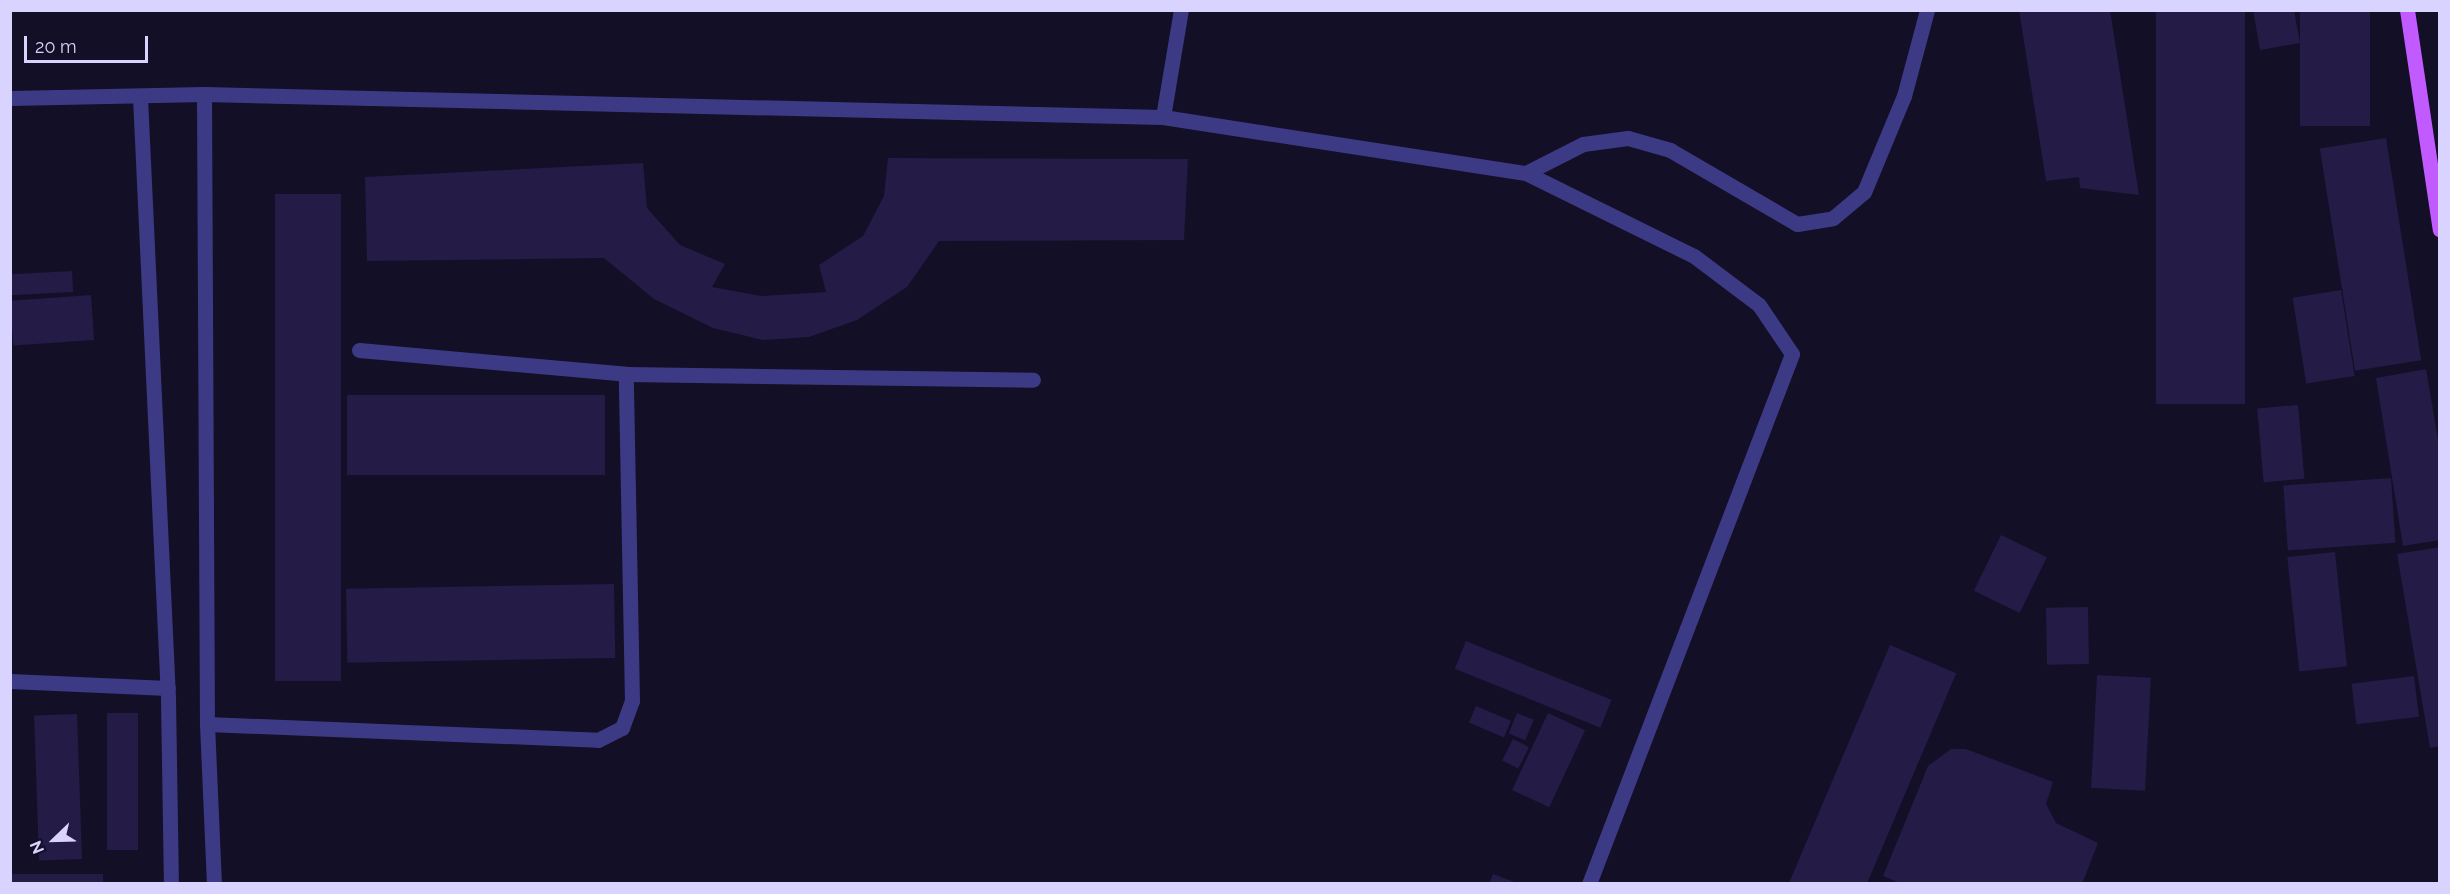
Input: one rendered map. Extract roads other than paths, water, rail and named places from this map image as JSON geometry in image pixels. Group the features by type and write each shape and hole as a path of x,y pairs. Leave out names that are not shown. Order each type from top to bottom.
{"main road":[{"path":"2407,10 2439,230"}],"street":[{"path":"1163,117 1181,10"},
{"path":"1526,173 1583,144 1628,138 1670,150 1797,224 1833,218 1864,192 1904,96 1928,10"},
{"path":"204,94 207,724 214,884"},
{"path":"10,98 204,94 1163,117 1526,173 1694,256 1759,305 1792,354 1589,884"},
{"path":"140,97 168,688 171,884"},
{"path":"359,350 626,374 1033,380"},
{"path":"207,724 598,740 622,728 632,701 626,374"},
{"path":"10,681 168,688"}]}
